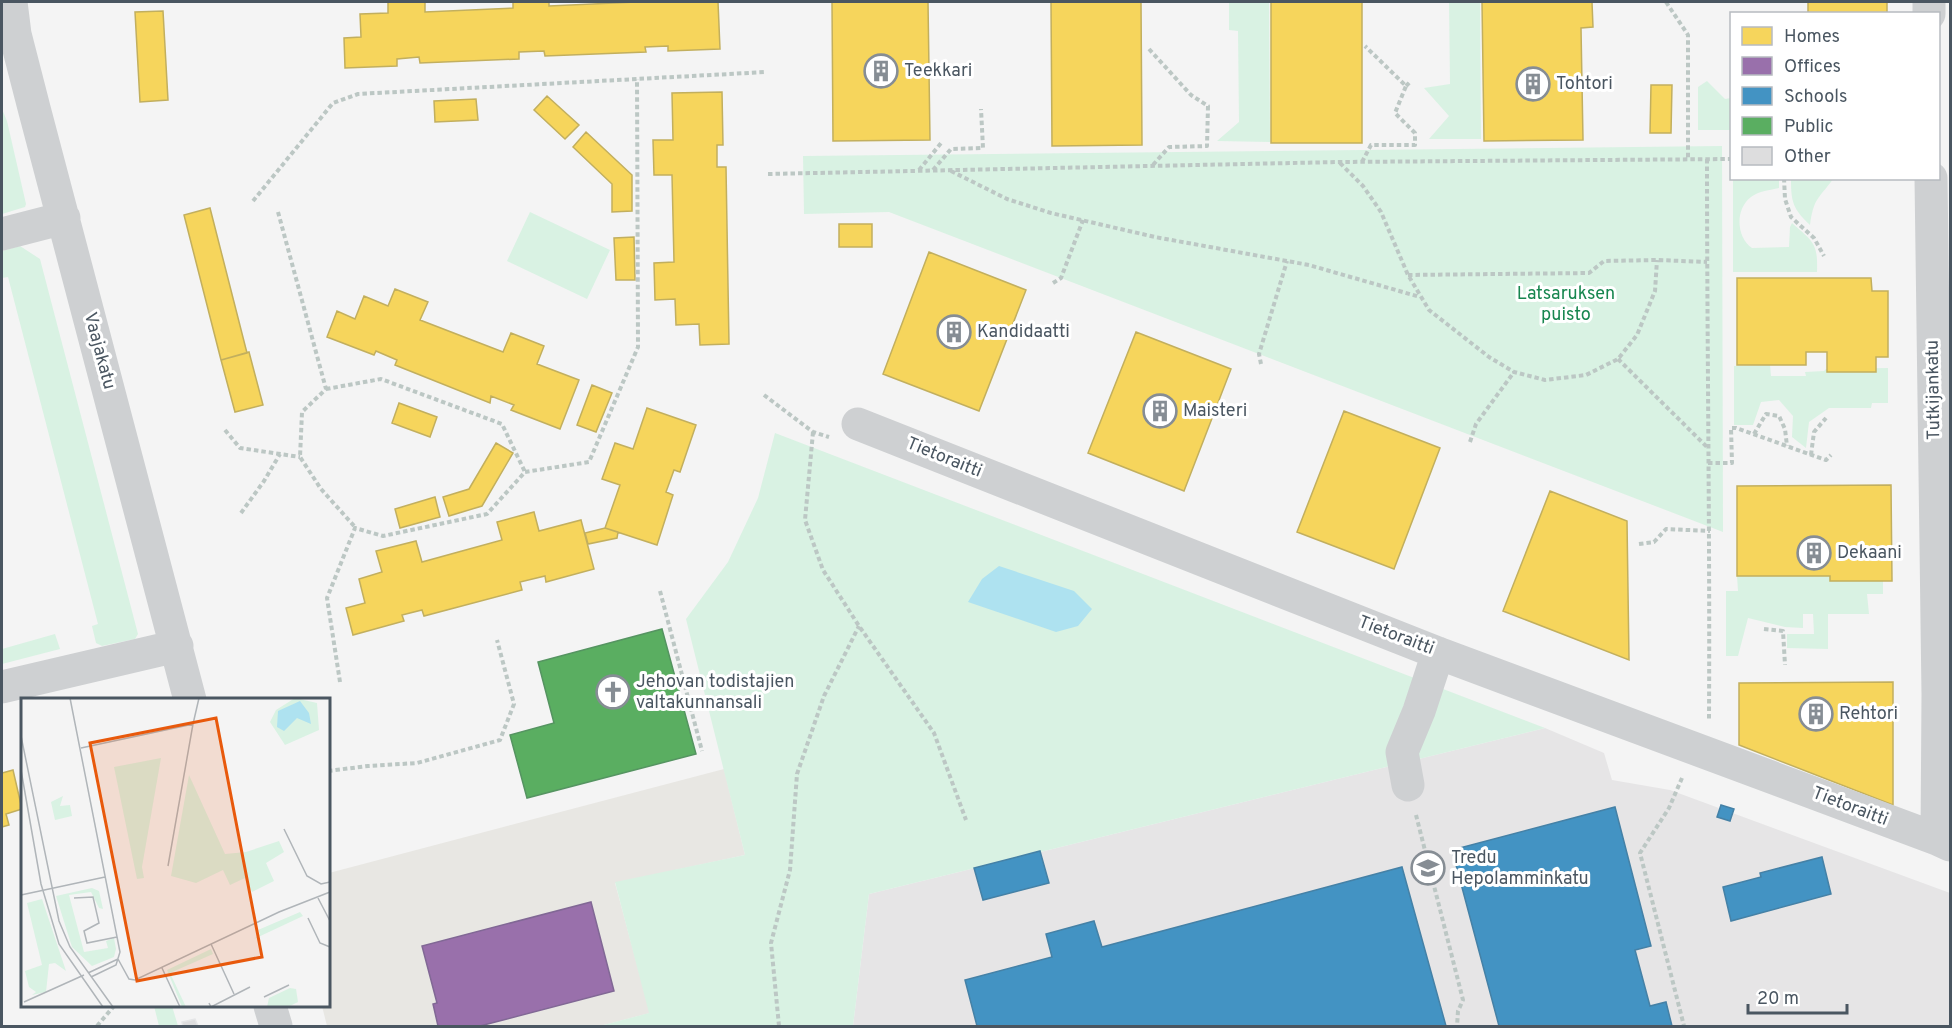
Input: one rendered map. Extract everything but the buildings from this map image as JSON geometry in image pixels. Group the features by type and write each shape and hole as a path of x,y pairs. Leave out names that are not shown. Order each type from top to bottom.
{"street":[{"name":"Vaajakatu","path":"11,2 15,34 190,698"},
{"name":"Tutkijankatu","path":"1931,180 1938,694 1943,842"},
{"path":"2,234 64,219"},
{"name":"Tietoraitti","path":"858,424 1438,653 1695,761 1943,842"},
{"path":"2,687 177,646"},
{"path":"1408,785 1402,752 1419,711 1438,653"},
{"path":"271,1007 276,1026"}],"path":[{"path":"1666,2 1688,35 1688,159"},
{"path":"1365,46 1407,86"},
{"path":"1149,50 1191,95 1208,106 1207,146 1169,147 1151,166"},
{"path":"253,201 333,103 358,94 766,72"},
{"path":"525,472 502,424 381,379 326,389 302,412 300,457 321,489 355,528 383,536 487,514 525,472 589,462 638,347 637,79"},
{"path":"1362,162 1371,145 1415,145 1415,133 1395,113 1411,81"},
{"path":"933,171 951,149 983,148 981,109"},
{"path":"919,171 942,142"},
{"path":"1684,1026 1640,853 1669,808 1695,761 1709,742 1707,159"},
{"path":"768,174 1339,162 1730,159"},
{"path":"1339,162 1363,186 1381,212 1408,275 1429,310 1489,357 1514,372 1545,380 1586,375 1618,359 1637,335 1655,291 1657,260"},
{"path":"949,170 1007,199 1083,220 1155,237 1309,265 1421,297"},
{"path":"1784,180 1785,199 1791,217 1814,238 1824,256"},
{"path":"278,212 326,389"},
{"path":"1053,283 1061,278 1083,220"},
{"path":"1261,364 1259,354 1287,261"},
{"path":"1408,275 1589,273 1604,261 1707,262"},
{"path":"1618,359 1708,448"},
{"path":"1470,442 1476,424 1514,372"},
{"path":"1754,434 1766,414 1779,416 1785,429 1787,446"},
{"path":"1811,455 1814,432 1826,418"},
{"path":"1708,463 1732,463 1731,428 1826,460 1831,455"},
{"path":"225,429 240,448 300,457"},
{"path":"813,432 805,520 823,570 934,733 966,820"},
{"path":"241,513 280,454"},
{"path":"340,682 327,598 355,528"},
{"path":"1639,543 1654,542 1666,529 1710,531"},
{"path":"660,591 702,751"},
{"path":"779,1026 771,943 790,870 797,774 824,696 859,626"},
{"path":"1764,629 1783,631 1785,665"},
{"path":"330,771 417,763 500,740 514,704 497,640"},
{"path":"1408,785 1463,1000 1458,1011 1457,1026"},
{"path":"97,1026 112,1007"}],"shaded area":[{"name":"Tredu Hepolamminkatu","path":"1545,728 1604,753 1612,780 1670,790 1950,893 1950,1026 853,1026 869,894"},
{"path":"724,769 745,855 615,883 650,1013 600,1026 327,1026 322,1007 330,1007 330,873"}],"green space":[{"path":"1229,2 1269,2 1270,142 1217,141 1239,122 1238,31 1229,30"},
{"path":"1449,2 1480,3 1481,139 1429,139 1449,116 1424,88 1450,84"},
{"path":"1707,81 1725,99 1730,98 1730,130 1698,130 1698,87"},
{"path":"2,109 7,121 26,204 25,207 2,214"},
{"name":"Latsaruksen puisto","path":"1722,146 1723,532 889,212 804,214 803,156"},
{"path":"1733,180 1779,180 1779,188 1757,193 1746,202 1740,216 1740,230 1752,248 1789,247 1792,223 1813,243 1817,272 1733,272"},
{"path":"1791,180 1832,180 1815,204 1810,225 1794,205"},
{"path":"530,212 610,250 587,299 507,261"},
{"path":"20,246 40,259 138,634 135,639 102,646 96,643 92,626 98,624 8,277 2,278 2,251"},
{"path":"1770,365 1771,376 1806,376 1805,372 1826,369 1888,368 1888,403 1872,403 1871,408 1829,408 1809,422 1806,448 1792,437 1793,416 1779,400 1761,402 1753,425 1734,425 1734,366"},
{"path":"775,433 1545,728 869,894 853,1026 600,1026 649,1013 615,882 745,855 686,619 728,562 758,498"},
{"path":"1737,576 1830,576 1830,581 1883,581 1883,594 1867,594 1869,614 1828,614 1828,649 1787,648 1787,634 1814,634 1813,614 1803,614 1803,628 1785,627 1748,618 1738,656 1726,656 1726,591 1738,591"},
{"path":"55,634 60,649 2,664 2,649"},
{"path":"154,1007 172,1007 178,1026 159,1026"}],"water":[{"path":"999,566 1074,591 1092,609 1078,626 1056,632 968,602 982,579"}],"place":[{"name":"Teekkari","path":"881,71"},
{"name":"Tohtori","path":"1533,84"},
{"name":"Kandidaatti","path":"954,332"},
{"name":"Maisteri","path":"1160,411"},
{"name":"Dekaani","path":"1814,553"},
{"name":"Jehovan todistajien valtakunnansali","path":"613,692"},
{"name":"Rehtori","path":"1816,714"},
{"name":"Tredu Hepolamminkatu","path":"1428,868"}]}
